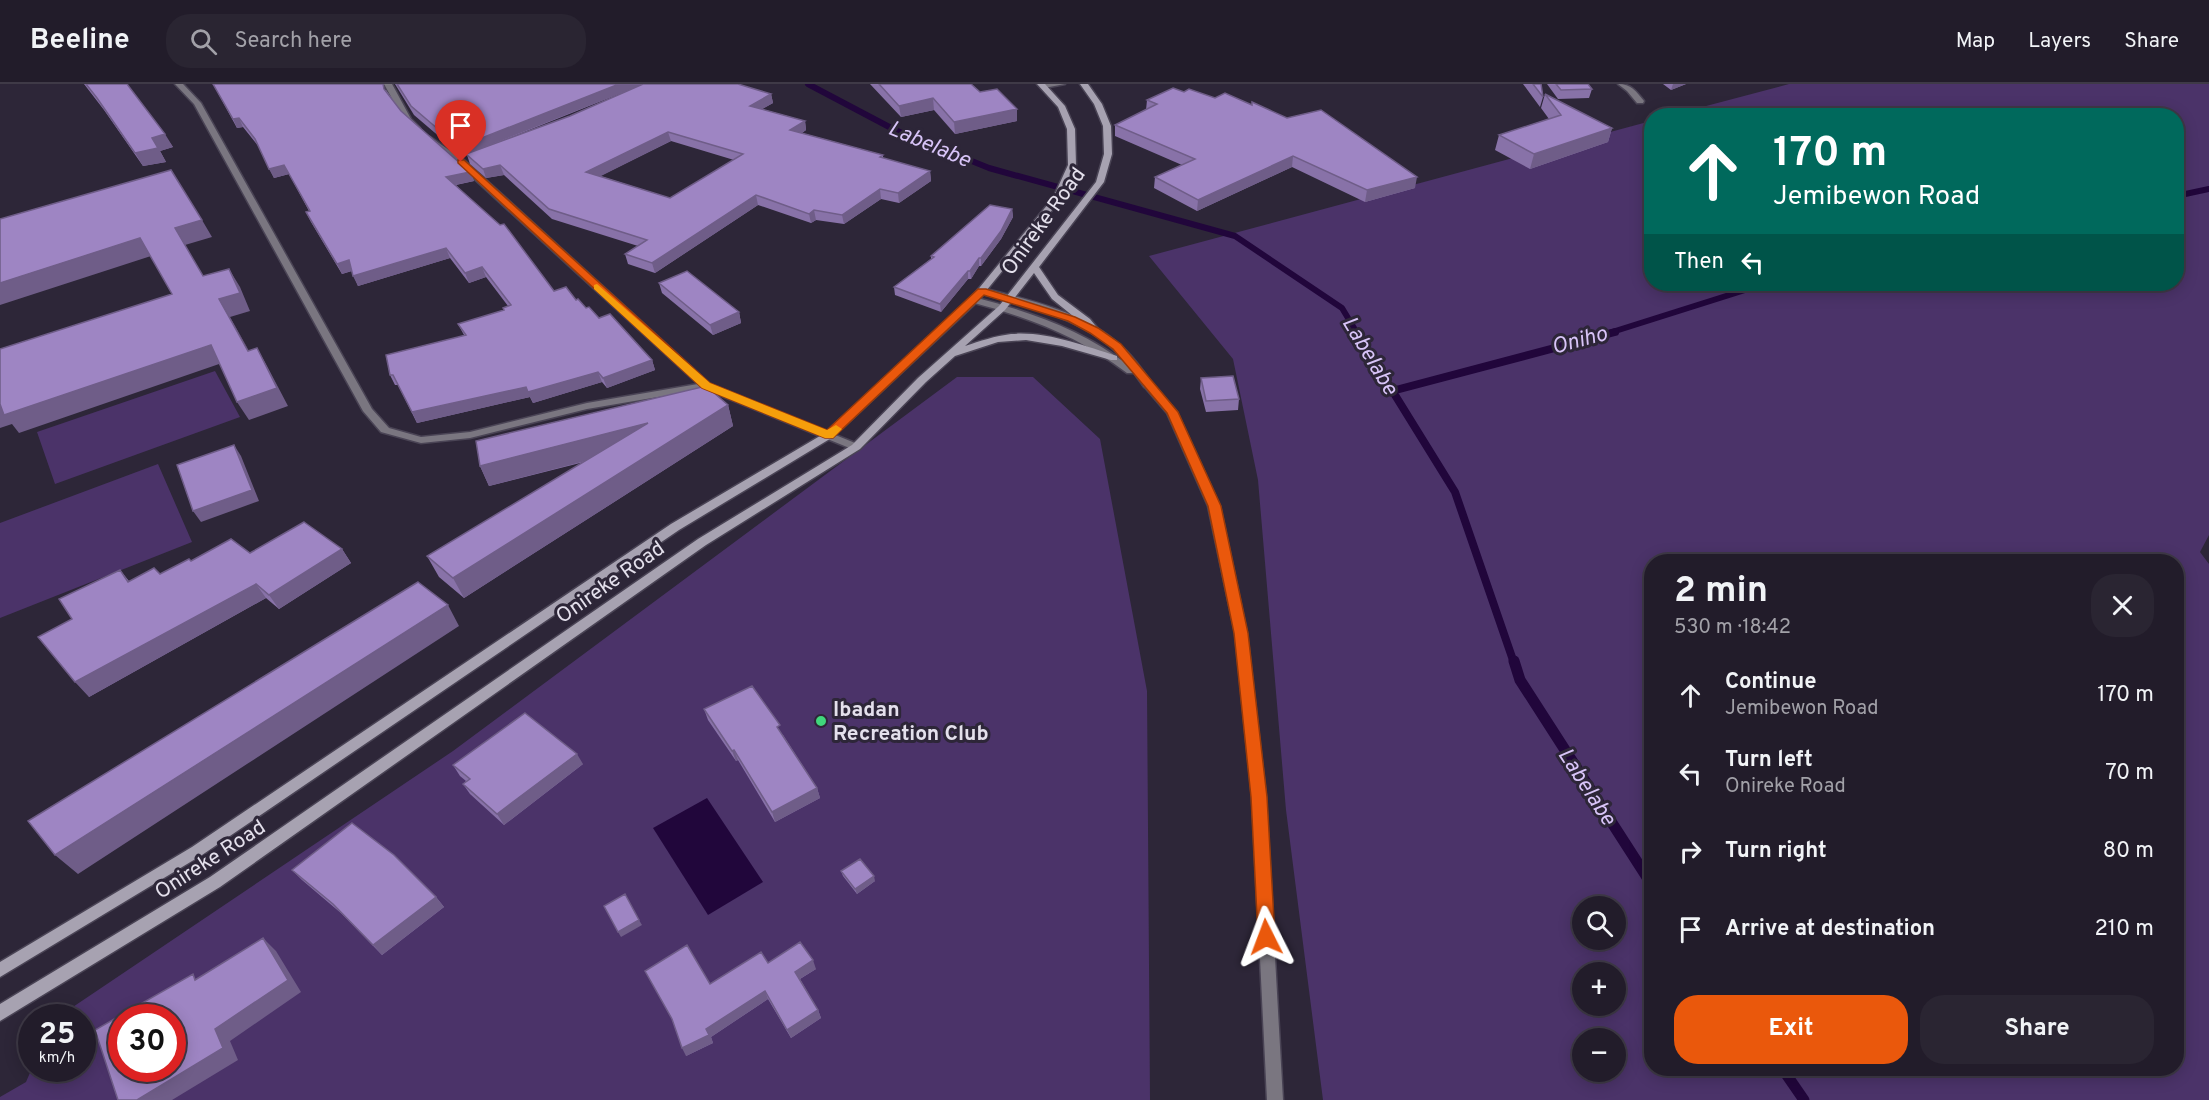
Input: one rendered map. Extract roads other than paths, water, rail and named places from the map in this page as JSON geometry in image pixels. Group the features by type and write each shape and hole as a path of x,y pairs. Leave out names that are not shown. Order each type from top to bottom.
{"main road":[{"name":"Onireke Road","path":"0,1012 215,882 702,542 856,447 922,380 1006,303 1100,182 1108,154 1107,126 1098,104 1084,84"},
{"name":"Onireke Road","path":"0,970 197,851 675,527 829,435 978,296 1057,199 1072,165 1071,129 1061,106 1043,85"},
{"path":"1035,268 1055,297 1087,321 1094,330"},
{"path":"951,354 1014,337 1068,344 1114,358"}],"street":[{"path":"180,84 196,103 368,411 385,430 421,440 470,435 587,406 706,386"},
{"path":"388,84 408,120 421,133 461,162 706,386 856,447"},
{"path":"1043,85 1060,84"},
{"path":"1622,84 1630,89 1640,101"},
{"path":"461,162 471,158"},
{"path":"978,296 1071,319 1094,330 1117,346 1172,412 1214,506 1241,633 1259,797 1275,1100"},
{"path":"1006,303 1066,329 1114,358 1148,385"}],"waterway":[{"name":"Labelabe","path":"808,84 895,130 989,168 1235,236 1342,308 1357,333"},
{"name":"Oniho","path":"2184,194 2209,189"},
{"name":"Oniho","path":"1609,333 1742,291"},
{"name":"Labelabe","path":"1356,332 1392,391"},
{"name":"Oniho","path":"1392,391 1615,332"},
{"name":"Labelabe","path":"1392,391 1455,492 1514,663"},
{"name":"Labelabe","path":"1514,661 1520,680 1644,873"},
{"name":"Labelabe","path":"1788,1076 1804,1100"}],"place":[{"name":"Ibadan Recreation Club","path":"821,721"}]}
